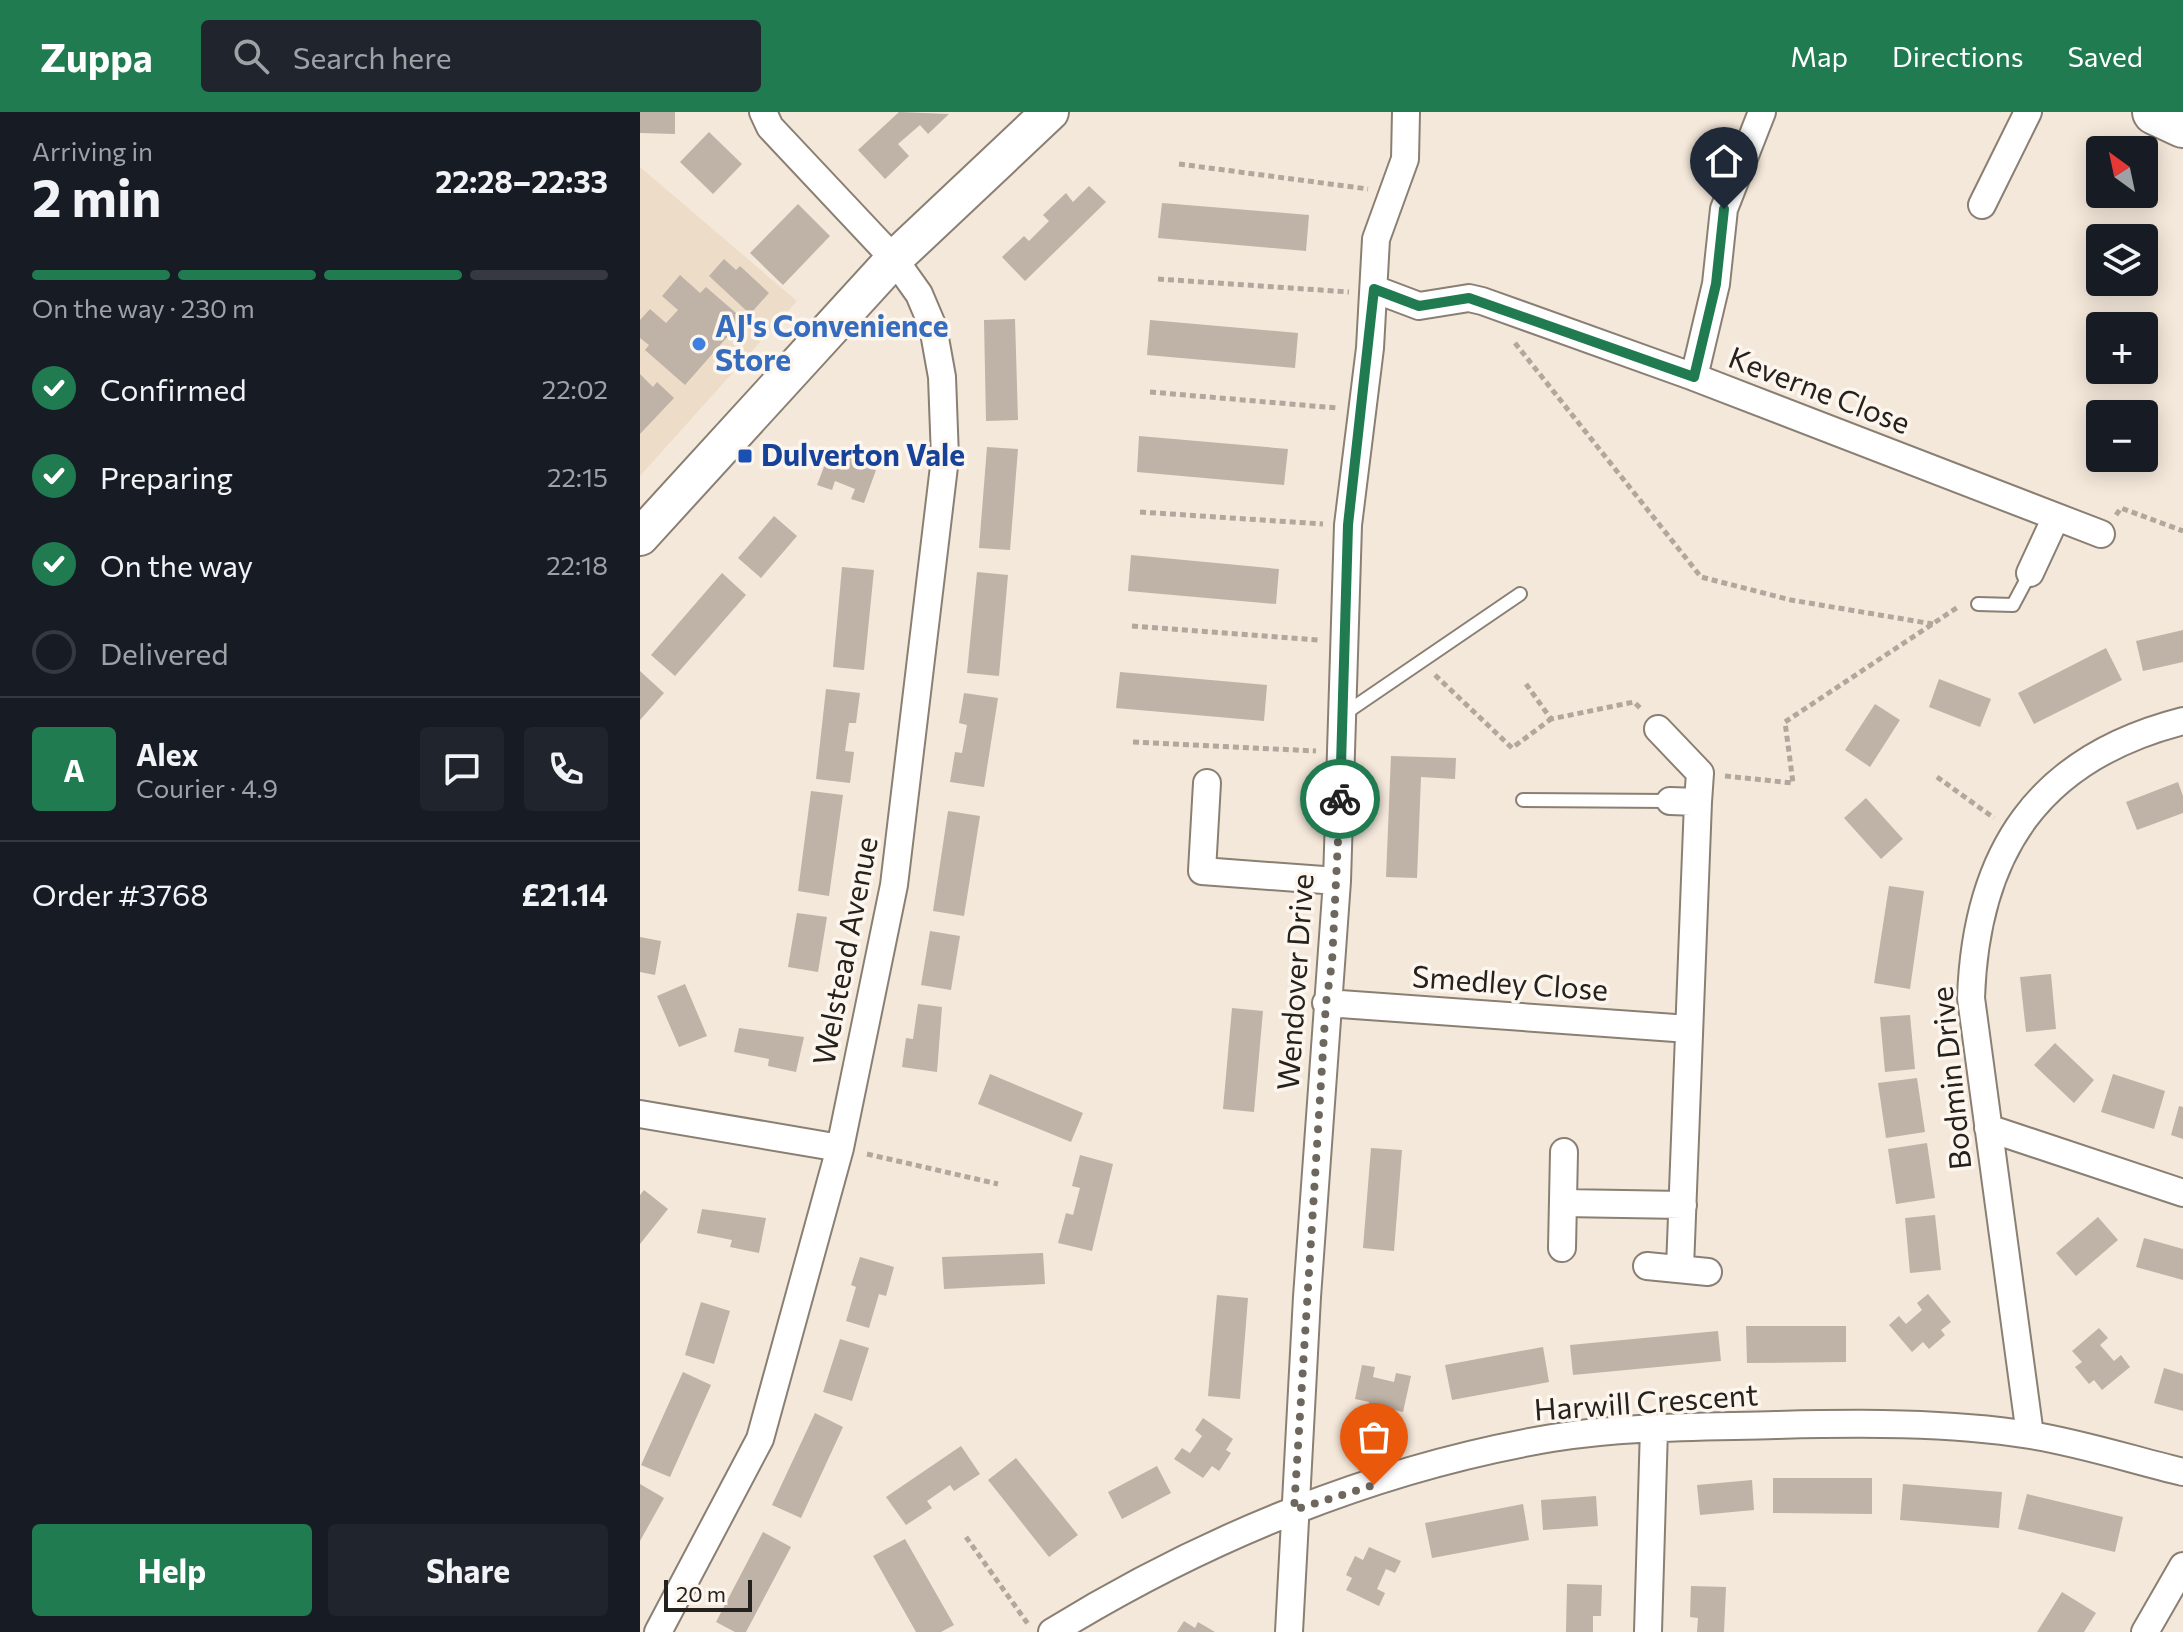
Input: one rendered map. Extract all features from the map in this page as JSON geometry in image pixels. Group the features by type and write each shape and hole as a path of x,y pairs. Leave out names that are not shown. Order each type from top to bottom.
{"highway":[{"path":"2155,112 2183,125"}],"main road":[{"path":"640,537 894,259 1050,112"}],"street":[{"name":"Welstead Avenue","path":"658,1632 760,1439 840,1148 894,885 945,458 942,377 933,327 919,294 894,259 770,127 763,112"},
{"name":"Wendover Drive","path":"1289,1632 1326,1003 1337,881 1348,525 1374,291 1376,239 1405,159 1406,112"},
{"path":"1694,377 1716,284 1724,209 1762,112"},
{"path":"1982,205 2028,112"},
{"name":"Keverne Close","path":"1374,291 1419,306 1469,298 1482,301 1694,377 2101,534"},
{"path":"2030,573 2056,517"},
{"name":"Bodmin Drive","path":"2030,1435 1971,998 1973,951 1981,908 2014,833 2043,796 2072,770 2107,747 2140,732 2183,721"},
{"path":"1658,729 1700,773 1680,1268"},
{"path":"1207,783 1202,871 1337,881"},
{"path":"1670,801 1698,802"},
{"name":"Smedley Close","path":"1326,1003 1689,1029"},
{"path":"640,1114 840,1148"},
{"path":"1988,1128 2183,1193"},
{"path":"1562,1248 1564,1152"},
{"path":"1563,1203 1683,1205"},
{"path":"1647,1266 1708,1272"},
{"name":"Harwill Crescent","path":"1052,1632 1177,1560 1294,1510 1454,1460 1553,1438 1654,1428 1840,1424 2030,1435 2183,1472"},
{"path":"1648,1632 1654,1428"},
{"path":"2145,1632 2183,1566"}],"lane":[{"path":"1978,604 2013,605 2030,573"},
{"path":"1342,715 1520,594"},
{"path":"1523,800 1670,801"}],"path":[{"path":"1179,164 1395,192"},
{"path":"1158,279 1374,291"},
{"path":"1482,301 1701,577 1791,600 1933,624"},
{"path":"1150,392 1361,410"},
{"path":"2101,534 2121,508 2183,531"},
{"path":"1140,512 1348,525"},
{"path":"1700,773 1793,783 1785,722 1962,605 1978,604"},
{"path":"1132,626 1344,642"},
{"path":"1420,661 1512,748 1551,719 1634,702 1658,729"},
{"path":"1526,684 1551,719"},
{"path":"1133,742 1342,753"},
{"path":"1937,777 2014,833"},
{"path":"840,1148 998,1184"},
{"path":"966,1537 1033,1632"}],"shaded area":[{"path":"640,167 797,301 640,476"}],"building":[{"path":"640,112 675,112 675,134 640,133"},
{"path":"899,112 949,114 928,134 920,125 898,144 909,156 885,179 858,150"},
{"path":"709,132 742,164 713,194 680,162"},
{"path":"1089,186 1106,202 1025,281 1002,257 1024,236 1029,241 1049,221 1043,215 1066,193 1073,202"},
{"path":"1162,203 1309,215 1306,251 1158,238"},
{"path":"798,204 830,236 783,285 750,253"},
{"path":"724,259 736,270 740,266 769,293 750,314 709,276"},
{"path":"680,275 700,293 706,287 743,319 685,385 645,350 649,345 640,338 640,320 650,309 666,323 678,310 662,296"},
{"path":"1015,319 1018,420 986,421 984,320"},
{"path":"1150,320 1298,333 1295,368 1147,355"},
{"path":"640,374 653,387 657,382 674,398 640,434"},
{"path":"1139,436 1288,449 1284,485 1137,472"},
{"path":"987,447 1018,449 1010,550 979,548"},
{"path":"845,449 865,457 862,465 876,470 864,503 851,499 855,489 835,481 832,490 817,485 830,451 843,456"},
{"path":"774,516 797,536 761,578 738,558"},
{"path":"1131,555 1279,569 1276,604 1128,591"},
{"path":"842,567 874,570 864,670 833,667"},
{"path":"977,572 1008,575 999,676 967,673"},
{"path":"722,573 746,595 675,676 651,655"},
{"path":"2183,630 2183,662 2143,671 2136,641"},
{"path":"2106,648 2122,680 2034,724 2018,693"},
{"path":"640,671 664,693 640,720"},
{"path":"1120,672 1267,685 1264,721 1116,708"},
{"path":"1939,679 1991,699 1980,727 1929,707"},
{"path":"826,689 860,693 856,723 849,723 845,751 854,752 850,783 816,779"},
{"path":"964,693 998,698 984,787 950,782 955,752 962,753 967,725 959,723"},
{"path":"1875,704 1900,720 1870,767 1845,750"},
{"path":"1391,756 1456,758 1455,779 1421,777 1417,878 1386,877"},
{"path":"2178,782 2183,796 2183,813 2137,830 2126,802"},
{"path":"811,791 843,795 829,896 798,891"},
{"path":"1866,798 1903,839 1881,859 1844,818"},
{"path":"948,811 980,816 964,916 933,911"},
{"path":"1889,886 1924,891 1910,989 1874,983"},
{"path":"797,913 827,917 818,972 788,967"},
{"path":"930,931 960,936 951,990 921,985"},
{"path":"640,937 661,941 655,975 640,972"},
{"path":"2051,974 2056,1029 2026,1032 2020,977"},
{"path":"685,984 707,1036 679,1047 657,996"},
{"path":"918,1004 942,1007 937,1072 902,1067 906,1038 913,1039"},
{"path":"1232,1008 1263,1011 1254,1112 1223,1109"},
{"path":"1910,1015 1915,1069 1885,1072 1880,1017"},
{"path":"739,1028 804,1037 796,1072 768,1066 769,1059 734,1052"},
{"path":"2055,1043 2094,1080 2074,1103 2034,1065"},
{"path":"990,1074 1083,1113 1071,1142 978,1104"},
{"path":"2113,1074 2165,1091 2154,1129 2101,1112"},
{"path":"1917,1078 1925,1132 1886,1138 1878,1083"},
{"path":"2179,1106 2183,1107 2183,1139 2171,1135"},
{"path":"1927,1143 1935,1198 1896,1204 1888,1149"},
{"path":"1371,1148 1402,1150 1394,1251 1363,1248"},
{"path":"1080,1155 1113,1164 1092,1251 1058,1243 1066,1213 1073,1215 1080,1188 1072,1186"},
{"path":"644,1190 668,1209 640,1244 640,1195"},
{"path":"702,1209 766,1218 759,1253 730,1247 732,1240 697,1233"},
{"path":"1935,1215 1941,1270 1910,1273 1905,1218"},
{"path":"2098,1217 2118,1240 2076,1276 2056,1253"},
{"path":"2144,1238 2183,1249 2183,1280 2136,1267"},
{"path":"1043,1253 1045,1284 944,1289 942,1257"},
{"path":"860,1257 894,1267 886,1296 879,1294 869,1328 846,1321 856,1287 851,1285"},
{"path":"1928,1294 1951,1322 1941,1330 1945,1335 1929,1349 1923,1342 1912,1352 1889,1325 1899,1316 1906,1324 1922,1310 1917,1303"},
{"path":"1217,1295 1248,1298 1240,1399 1208,1396"},
{"path":"701,1302 730,1311 714,1364 685,1355"},
{"path":"1746,1326 1846,1326 1846,1362 1747,1363"},
{"path":"2099,1328 2108,1338 2100,1345 2114,1361 2121,1355 2130,1367 2102,1390 2094,1380 2089,1384 2075,1367 2082,1362 2072,1351"},
{"path":"1718,1331 1721,1361 1573,1375 1570,1345"},
{"path":"840,1339 869,1348 852,1401 823,1392"},
{"path":"1543,1347 1549,1382 1452,1400 1445,1365"},
{"path":"1362,1365 1375,1367 1373,1377 1394,1382 1396,1373 1411,1376 1403,1412 1390,1409 1388,1415 1367,1411 1369,1402 1355,1399"},
{"path":"2164,1368 2183,1374 2183,1411 2154,1403"},
{"path":"683,1372 711,1385 670,1477 641,1465"},
{"path":"815,1413 843,1427 801,1518 772,1505"},
{"path":"1203,1418 1233,1439 1226,1450 1231,1453 1219,1471 1212,1466 1203,1478 1174,1459 1182,1448 1190,1453 1202,1436 1195,1430"},
{"path":"961,1446 980,1474 954,1491 950,1485 927,1501 932,1508 906,1525 886,1497"},
{"path":"1016,1458 1078,1535 1049,1557 988,1480"},
{"path":"1157,1466 1171,1493 1122,1519 1108,1492"},
{"path":"1773,1478 1872,1478 1872,1514 1773,1513"},
{"path":"1752,1480 1754,1510 1700,1515 1697,1485"},
{"path":"640,1484 664,1498 640,1541"},
{"path":"1903,1484 2002,1492 1999,1528 1900,1520"},
{"path":"2027,1494 2123,1517 2115,1552 2018,1529"},
{"path":"1596,1496 1598,1526 1543,1530 1541,1500"},
{"path":"1523,1504 1529,1540 1432,1558 1425,1523"},
{"path":"763,1532 791,1547 746,1632 735,1632 716,1622"},
{"path":"905,1539 954,1625 941,1632 916,1632 873,1556"},
{"path":"1369,1547 1401,1561 1395,1573 1386,1569 1377,1589 1385,1593 1379,1606 1346,1590 1352,1578 1346,1575 1355,1556 1363,1560"},
{"path":"1567,1584 1602,1585 1601,1616 1593,1616 1593,1632 1566,1632"},
{"path":"1691,1586 1726,1587 1724,1632 1697,1632 1698,1618 1690,1617"},
{"path":"2062,1592 2096,1613 2084,1632 2037,1632"},
{"path":"1184,1621 1195,1628 1198,1622 1215,1632 1177,1632"}],"way so far":[{"path":"1340,799 1332,963 1326,1003 1294,1510 1374,1485"}],"place":[{"name":"AJ's Convenience Store","path":"699,344"},
{"name":"Dulverton Vale","path":"745,456"}],"route":[{"path":"1340,799 1348,525 1370,348 1374,289 1419,306 1469,298 1482,301 1694,377 1716,284 1718,240 1724,209"}]}
